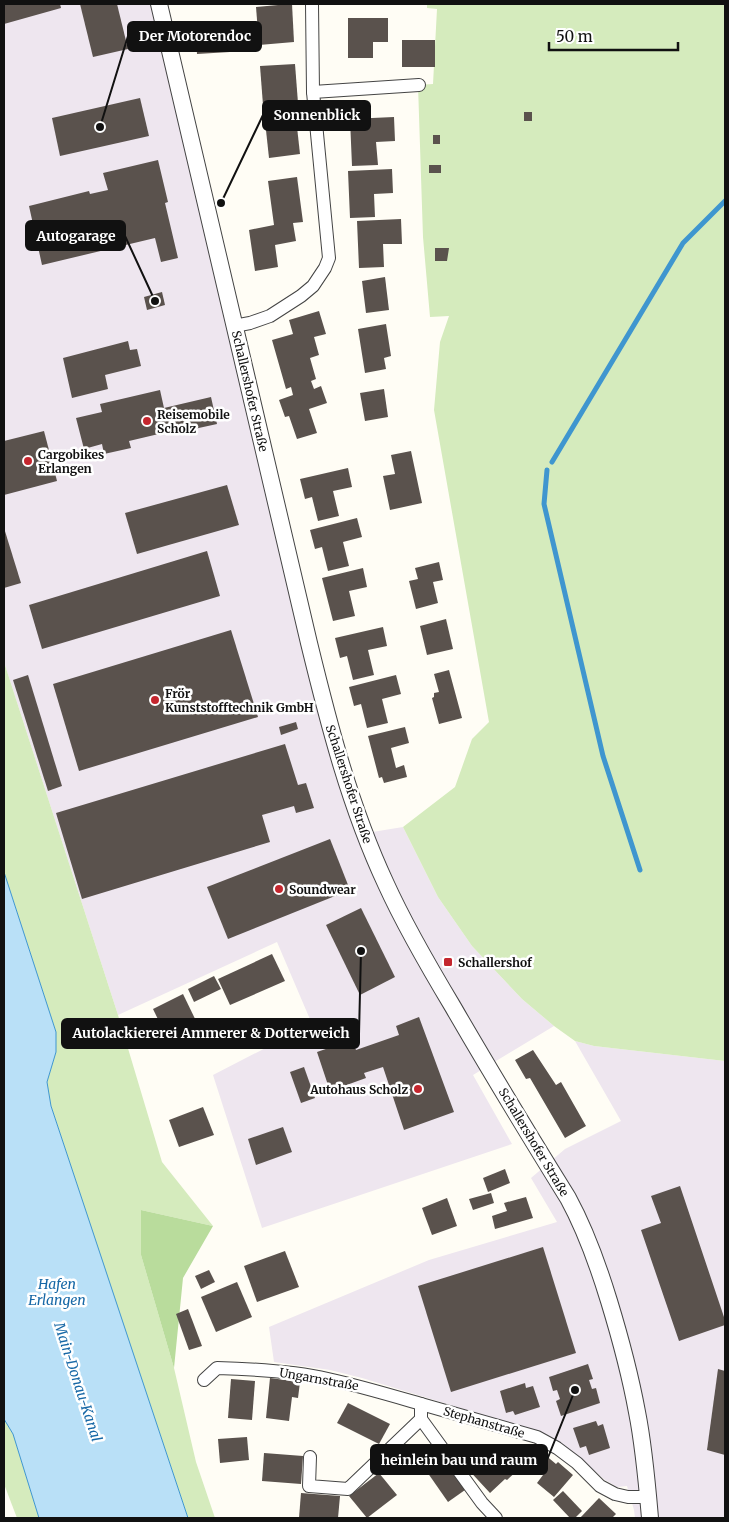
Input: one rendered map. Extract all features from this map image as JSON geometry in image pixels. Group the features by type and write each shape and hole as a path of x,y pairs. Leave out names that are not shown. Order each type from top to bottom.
{"street":[{"name":"Schallershofer Straße","path":"159,4 322,699 354,803 385,883 402,918 471,1039 568,1198 579,1217 589,1241 613,1313 638,1414 650,1518"},
{"path":"234,326 270,316 301,296 313,286 325,268 328,258 313,92 312,4"},
{"path":"313,92 419,85"},
{"name":"Ungarnstraße","path":"204,1380 217,1368 286,1372 360,1386 421,1404"},
{"path":"421,1404 422,1419 482,1503 496,1518"},
{"name":"Stephanstraße","path":"421,1404 537,1437 558,1448 577,1463 600,1486 615,1494 628,1497 648,1497"},
{"path":"310,1457 309,1486 348,1489 422,1419"}],"shaded area":[{"path":"4,4 153,4 360,834 403,827 438,897 472,946 522,999 554,1026 473,1075 512,1144 262,1228 213,1075 312,1024 277,942 118,1015 4,662"},
{"path":"575,1041 594,1046 725,1061 725,1518 635,1518 627,1486 617,1487 605,1480 581,1459 539,1432 362,1378 330,1370 274,1362 269,1327 429,1260 557,1222 531,1178 565,1149 621,1121"}],"green space":[{"path":"427,4 725,4 725,1061 594,1046 575,1041 554,1026 522,999 472,946 438,897 403,827 455,787 472,739 489,722 434,410 440,342 449,316 430,317 423,237 418,85 433,84 437,9 427,8"},
{"path":"4,662 118,1015 162,1162 213,1226 141,1210 141,1255 174,1368 196,1462 215,1518 188,1518 51,1106 47,1082 56,1052 56,1032 4,872"},
{"path":"141,1210 213,1226 183,1278 174,1368 141,1255"},
{"path":"4,1419 13,1434 39,1518 17,1518 4,1484"}],"water":[{"path":"4,872 56,1032 56,1052 47,1082 51,1106 188,1518 39,1518 13,1434 4,1419"}],"building":[{"path":"4,4 60,4 61,8 4,24"},
{"path":"80,4 117,4 128,49 93,57"},
{"path":"292,4 294,42 259,45 256,7"},
{"path":"348,18 388,18 388,42 373,42 373,58 348,58"},
{"path":"227,25 230,52 197,54 195,28"},
{"path":"402,40 435,40 435,67 402,67"},
{"path":"295,64 298,103 263,105 260,66"},
{"path":"140,98 149,136 60,156 52,118"},
{"path":"524,112 532,112 532,121 524,121"},
{"path":"394,117 395,141 376,142 378,165 352,166 350,119"},
{"path":"296,118 300,154 269,158 265,121"},
{"path":"433,135 440,135 440,144 433,144"},
{"path":"158,160 168,202 165,203 178,258 161,262 155,238 42,265 29,206 89,191 90,194 108,190 103,173"},
{"path":"429,165 441,165 441,173 429,173"},
{"path":"392,169 393,193 374,194 375,217 350,218 348,171"},
{"path":"297,177 303,222 293,223 296,241 275,245 278,267 255,271 249,230 274,225 268,181"},
{"path":"401,219 402,244 383,244 384,267 359,268 357,221"},
{"path":"435,248 449,248 447,261 435,261"},
{"path":"385,277 389,310 366,313 362,281"},
{"path":"162,292 165,305 147,310 144,297"},
{"path":"319,311 326,334 314,337 319,355 310,358 316,379 311,381 314,389 321,386 327,403 309,409 317,433 297,439 289,416 285,417 279,400 293,395 291,387 286,389 272,340 293,334 289,320"},
{"path":"386,324 391,356 384,358 386,369 365,373 358,329"},
{"path":"128,341 130,350 137,349 141,366 105,375 108,389 72,398 63,358"},
{"path":"384,389 388,417 365,421 360,393"},
{"name":"Reisemobile Scholz","path":"160,390 164,408 211,397 217,424 185,431 184,428 129,441 131,448 104,454 102,444 84,449 76,418 102,412 100,404"},
{"name":"Cargobikes Erlangen","path":"44,431 57,481 4,495 4,441"},
{"path":"411,451 422,503 390,510 383,476 395,474 391,455"},
{"path":"348,468 352,487 333,491 339,516 318,521 312,497 305,499 300,479"},
{"path":"227,485 239,525 137,554 125,513"},
{"path":"357,518 362,537 343,542 349,566 328,571 322,547 315,549 310,530"},
{"path":"4,528 21,583 4,588"},
{"path":"207,551 220,596 42,649 29,605"},
{"path":"439,562 443,580 433,582 438,603 416,609 409,581 418,579 415,568"},
{"path":"363,568 367,587 349,591 355,616 333,621 322,578"},
{"path":"446,619 453,649 427,655 420,626"},
{"path":"383,627 387,646 368,650 374,675 353,680 347,656 340,658 335,638"},
{"name":"Frör Kunststofftechnik GmbH","path":"231,630 258,717 79,771 53,684"},
{"path":"449,670 462,718 439,724 432,698 434,693 439,692 434,674"},
{"path":"28,675 62,786 48,791 13,680"},
{"path":"396,675 401,694 382,699 388,723 367,728 361,704 354,706 349,687"},
{"path":"296,722 298,729 281,735 279,727"},
{"path":"405,727 409,743 391,748 396,768 404,765 407,777 384,783 382,777 379,778 368,736"},
{"path":"285,744 298,785 306,783 314,808 296,813 294,806 262,815 270,842 82,899 56,813"},
{"name":"Soundwear","path":"330,839 350,890 228,939 207,887"},
{"path":"361,908 395,977 360,995 326,925"},
{"path":"272,954 285,981 230,1005 218,979"},
{"path":"214,976 221,989 194,1002 188,989"},
{"path":"183,994 198,1025 168,1040 153,1009"},
{"path":"419,1017 454,1112 404,1130 383,1067 364,1073 366,1078 330,1091 317,1052 352,1040 356,1050 399,1035 396,1026"},
{"path":"533,1050 556,1085 561,1082 586,1126 565,1138 530,1078 526,1079 515,1060"},
{"path":"304,1067 315,1098 301,1103 290,1072"},
{"path":"203,1107 214,1135 179,1147 169,1120"},
{"path":"283,1127 292,1152 256,1165 248,1139"},
{"path":"505,1169 510,1183 488,1192 483,1178"},
{"path":"680,1186 725,1320 725,1325 679,1341 641,1230 661,1223 651,1196"},
{"path":"491,1193 494,1203 473,1210 469,1199"},
{"path":"526,1197 533,1218 495,1229 492,1216 507,1211 504,1203"},
{"path":"447,1198 457,1226 432,1235 422,1208"},
{"path":"543,1247 576,1353 451,1392 418,1286"},
{"path":"285,1251 299,1287 257,1302 244,1266"},
{"path":"209,1270 215,1282 201,1289 195,1276"},
{"path":"237,1282 252,1317 216,1332 201,1297"},
{"path":"188,1309 202,1346 189,1350 176,1314"},
{"path":"588,1364 593,1379 589,1380 592,1389 596,1388 600,1403 561,1416 556,1401 560,1399 557,1390 553,1391 549,1377"},
{"path":"718,1369 725,1371 725,1455 707,1450"},
{"path":"270,1378 300,1382 298,1398 292,1397 289,1421 266,1418"},
{"path":"231,1379 255,1381 252,1420 228,1418"},
{"path":"525,1383 526,1388 533,1386 540,1407 515,1415 513,1411 506,1413 500,1391"},
{"path":"348,1403 390,1424 379,1444 337,1423"},
{"path":"596,1421 598,1426 603,1424 610,1448 589,1455 586,1446 580,1448 573,1428"},
{"path":"247,1437 249,1460 220,1463 218,1439"},
{"path":"501,1449 519,1469 490,1493 465,1466 483,1450 491,1459"},
{"path":"264,1453 303,1456 301,1484 262,1481"},
{"path":"544,1454 556,1464 558,1462 573,1475 554,1497 537,1483 543,1475 533,1467"},
{"path":"441,1457 465,1490 448,1502 425,1469"},
{"path":"379,1473 397,1495 367,1518 349,1496"},
{"path":"563,1491 582,1511 575,1518 570,1518 553,1500"},
{"path":"301,1493 340,1496 338,1518 299,1518"},
{"path":"599,1498 616,1514 612,1518 580,1518"}],"waterway":[{"path":"552,462 683,243 725,201"},
{"path":"547,470 544,504 603,756 640,870"}],"place":[{"name":"Der Motorendoc","path":"100,127"},
{"name":"Sonnenblick","path":"221,203"},
{"name":"Autogarage","path":"155,301"},
{"name":"Reisemobile Scholz","path":"147,421"},
{"name":"Cargobikes Erlangen","path":"28,461"},
{"name":"Frör Kunststofftechnik GmbH","path":"155,700"},
{"name":"Soundwear","path":"279,889"},
{"name":"Autolackiererei Ammerer & Dotterweich","path":"361,951"},
{"name":"Schallershof","path":"448,962"},
{"name":"Autohaus Scholz","path":"418,1089"},
{"name":"heinlein bau und raum","path":"575,1390"}],"water label":[{"name":"Hafen Erlangen","path":"57,1292"},
{"name":"Main-Donau-Kanal","path":"78,1382"}]}
